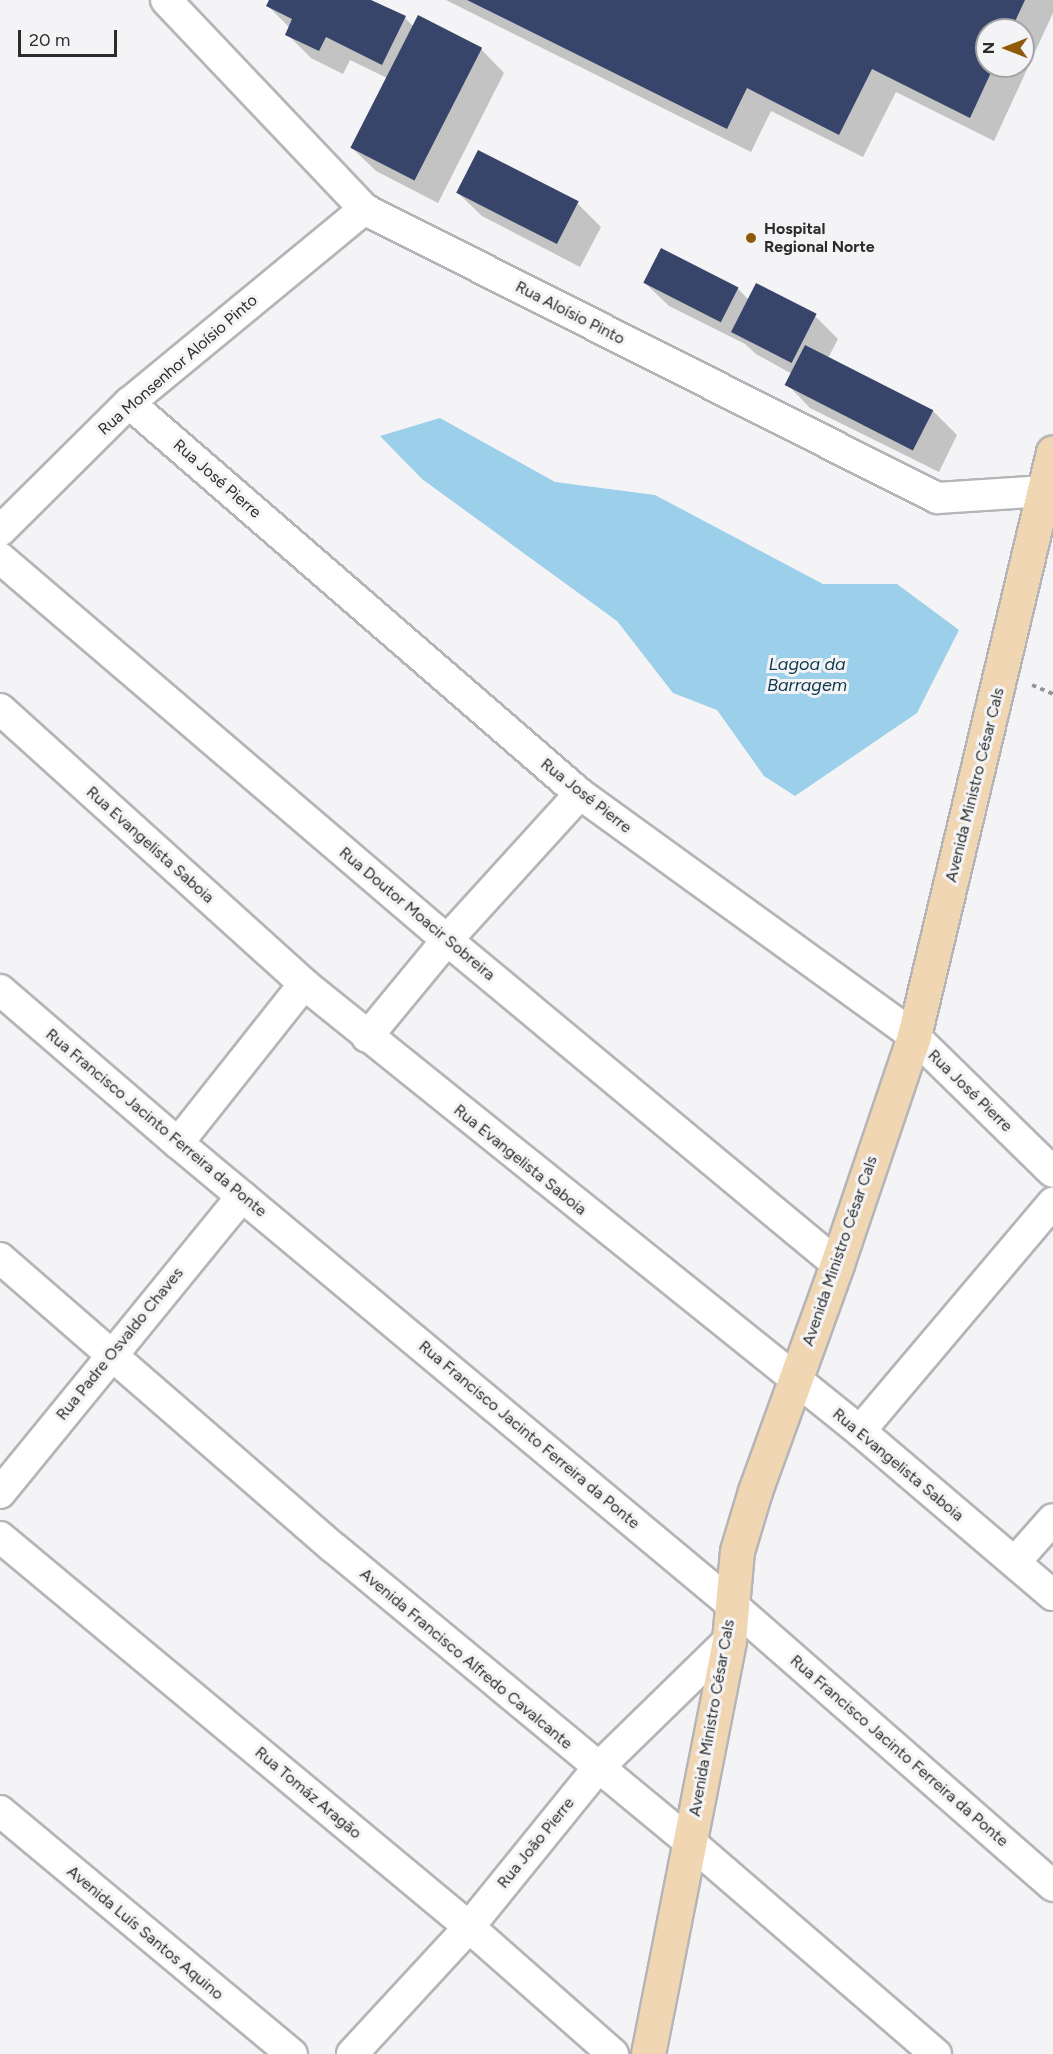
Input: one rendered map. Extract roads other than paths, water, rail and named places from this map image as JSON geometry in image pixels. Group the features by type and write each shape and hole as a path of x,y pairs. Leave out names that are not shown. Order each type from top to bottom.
{"main road":[{"name":"Avenida Ministro César Cals","path":"648,2054 729,1640 738,1551 746,1521 837,1264 914,1036 1046,491 1053,452"}],"street":[{"name":"Rua Aloísio Pinto","path":"166,0 364,209 937,498 1046,491"},
{"name":"Rua Monsenhor Aloísio Pinto","path":"0,531 129,404 364,209"},
{"name":"Rua José Pierre","path":"129,404 579,794 914,1036 1053,1172"},
{"name":"Rua Doutor Moacir Sobreira","path":"0,558 447,940 837,1264"},
{"name":"Rua Evangelista Saboia","path":"0,709 304,984 367,1037 860,1431 1053,1595"},
{"path":"367,1037 447,940 579,794"},
{"path":"178,1143 304,984"},
{"name":"Rua Francisco Jacinto Ferreira da Ponte","path":"0,990 178,1143 731,1604 1053,1886"},
{"name":"Rua Padre Osvaldo Chaves","path":"0,1493 242,1196"},
{"path":"860,1431 1053,1203"},
{"name":"Avenida Francisco Alfredo Cavalcante","path":"0,1258 334,1548 597,1769 690,1842 936,2054"},
{"path":"1015,1562 1053,1519"},
{"name":"Rua Tomáz Aragão","path":"0,1537 469,1927 613,2054"},
{"name":"Rua João Pierre","path":"352,2054 469,1927 597,1769 729,1640"},
{"name":"Avenida Luís Santos Aquino","path":"0,1811 292,2054"}],"water":[{"name":"Lagoa da Barragem","path":"440,418 555,482 655,495 823,584 897,584 959,630 917,713 795,796 764,776 717,710 673,693 617,621 422,479 380,436"}],"place":[{"name":"Hospital Regional Norte","path":"751,238"}]}
